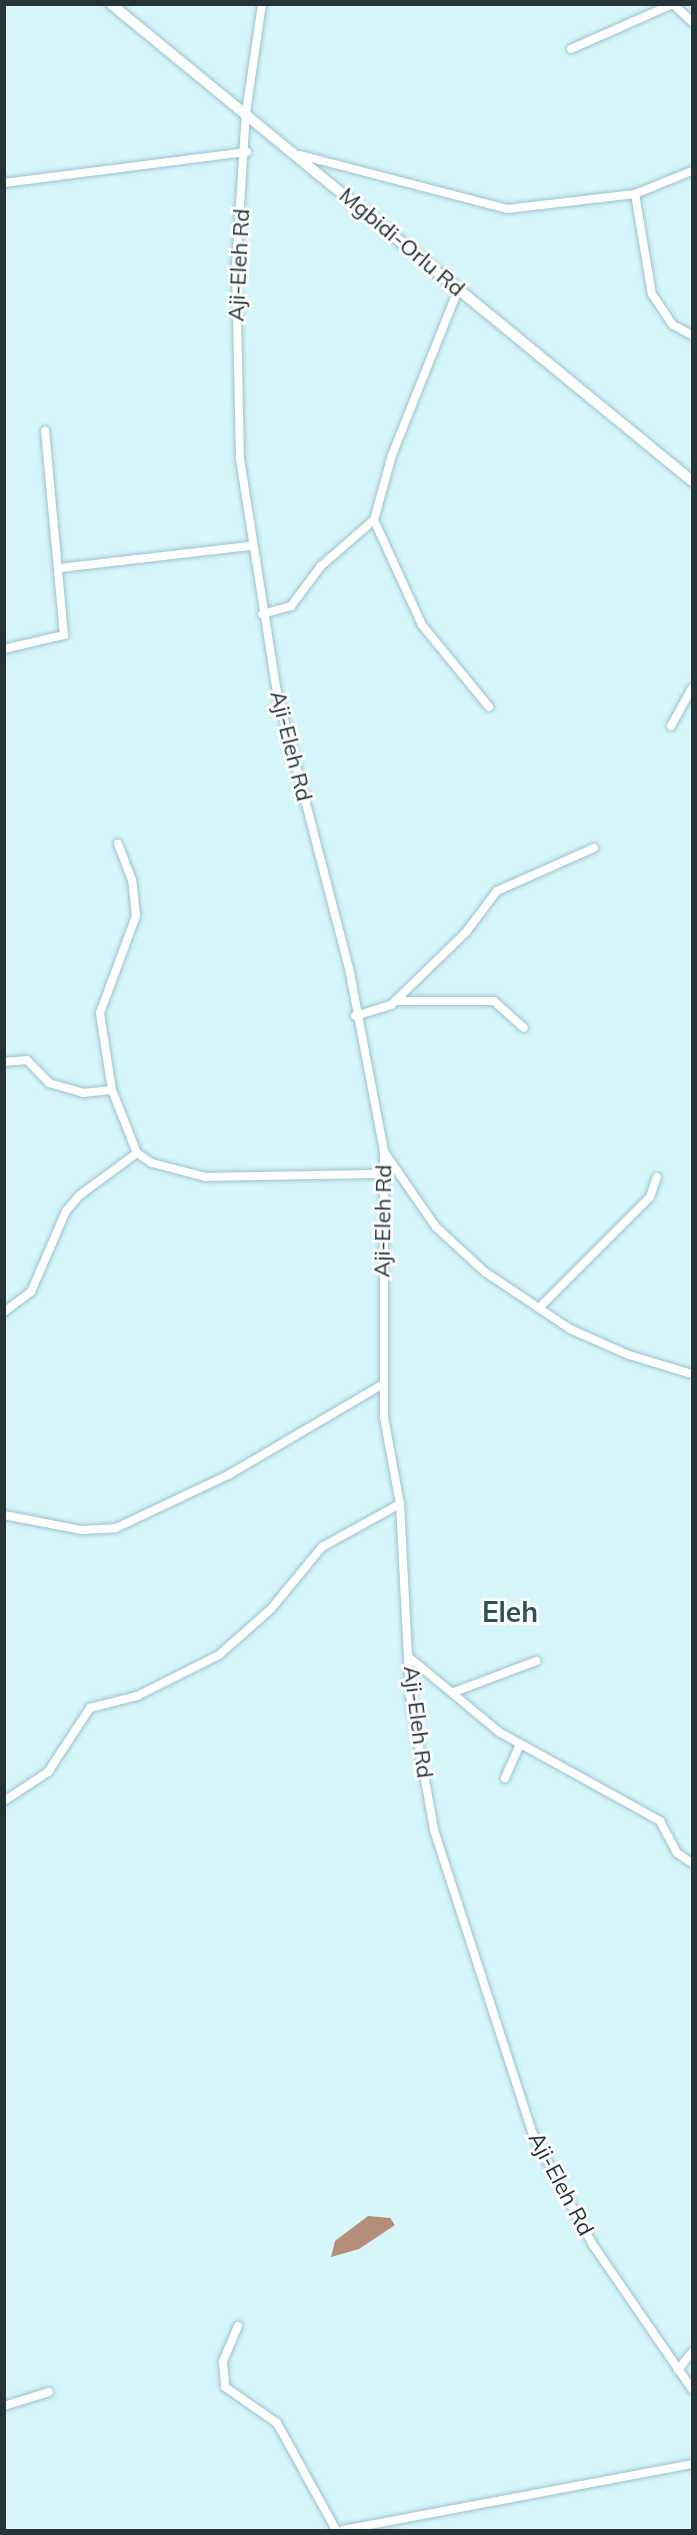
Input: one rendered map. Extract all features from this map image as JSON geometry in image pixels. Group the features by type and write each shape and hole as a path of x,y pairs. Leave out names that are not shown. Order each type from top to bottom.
{"main road":[{"name":"Mgbidi-Orlu Rd","path":"111,4 300,155 458,290 693,481"}],"street":[{"name":"Aji-Eleh Rd","path":"262,4 246,112 247,152 234,326 250,546 262,614 350,973 355,1016 384,1152 382,1385 400,1504 410,1658 410,1696 434,1830 533,2135 593,2245 693,2390"},
{"path":"571,49 673,4 693,22"},
{"path":"4,183 247,152"},
{"path":"300,155 507,209 635,194 693,171"},
{"path":"635,194 652,294 673,325 693,335"},
{"path":"262,614 291,606 321,566 374,520 392,455 458,290"},
{"path":"4,649 64,635 60,568 45,431"},
{"path":"374,520 422,625 489,707"},
{"path":"60,568 250,546"},
{"path":"671,726 693,688"},
{"path":"118,844 132,880 136,916 100,1013 112,1090 137,1153 152,1163 206,1177 383,1174"},
{"path":"395,1001 466,932 496,891 594,848"},
{"path":"355,1016 395,1001 494,1001 525,1028"},
{"path":"4,1062 27,1060 49,1083 83,1093 112,1090"},
{"path":"384,1152 436,1227 485,1272 539,1308 629,1355 693,1374"},
{"path":"4,1312 31,1292 66,1211 80,1195 137,1153"},
{"path":"539,1308 622,1228 650,1197 657,1177"},
{"path":"4,1515 81,1530 126,1525 230,1474 382,1385"},
{"path":"4,1801 48,1772 90,1708 137,1696 219,1655 271,1609 322,1546 400,1504"},
{"path":"410,1658 520,1745 660,1821 677,1853 693,1863"},
{"path":"454,1692 536,1661"},
{"path":"505,1778 520,1745"},
{"path":"238,2326 223,2362 225,2387 277,2423 336,2530"},
{"path":"678,2370 693,2352"},
{"path":"4,2406 49,2392"},
{"path":"348,2530 693,2464"}],"shaded area":[{"path":"368,2216 390,2218 395,2225 359,2249 331,2257 335,2241"}],"district":[{"name":"Eleh","path":"510,1612"}]}
